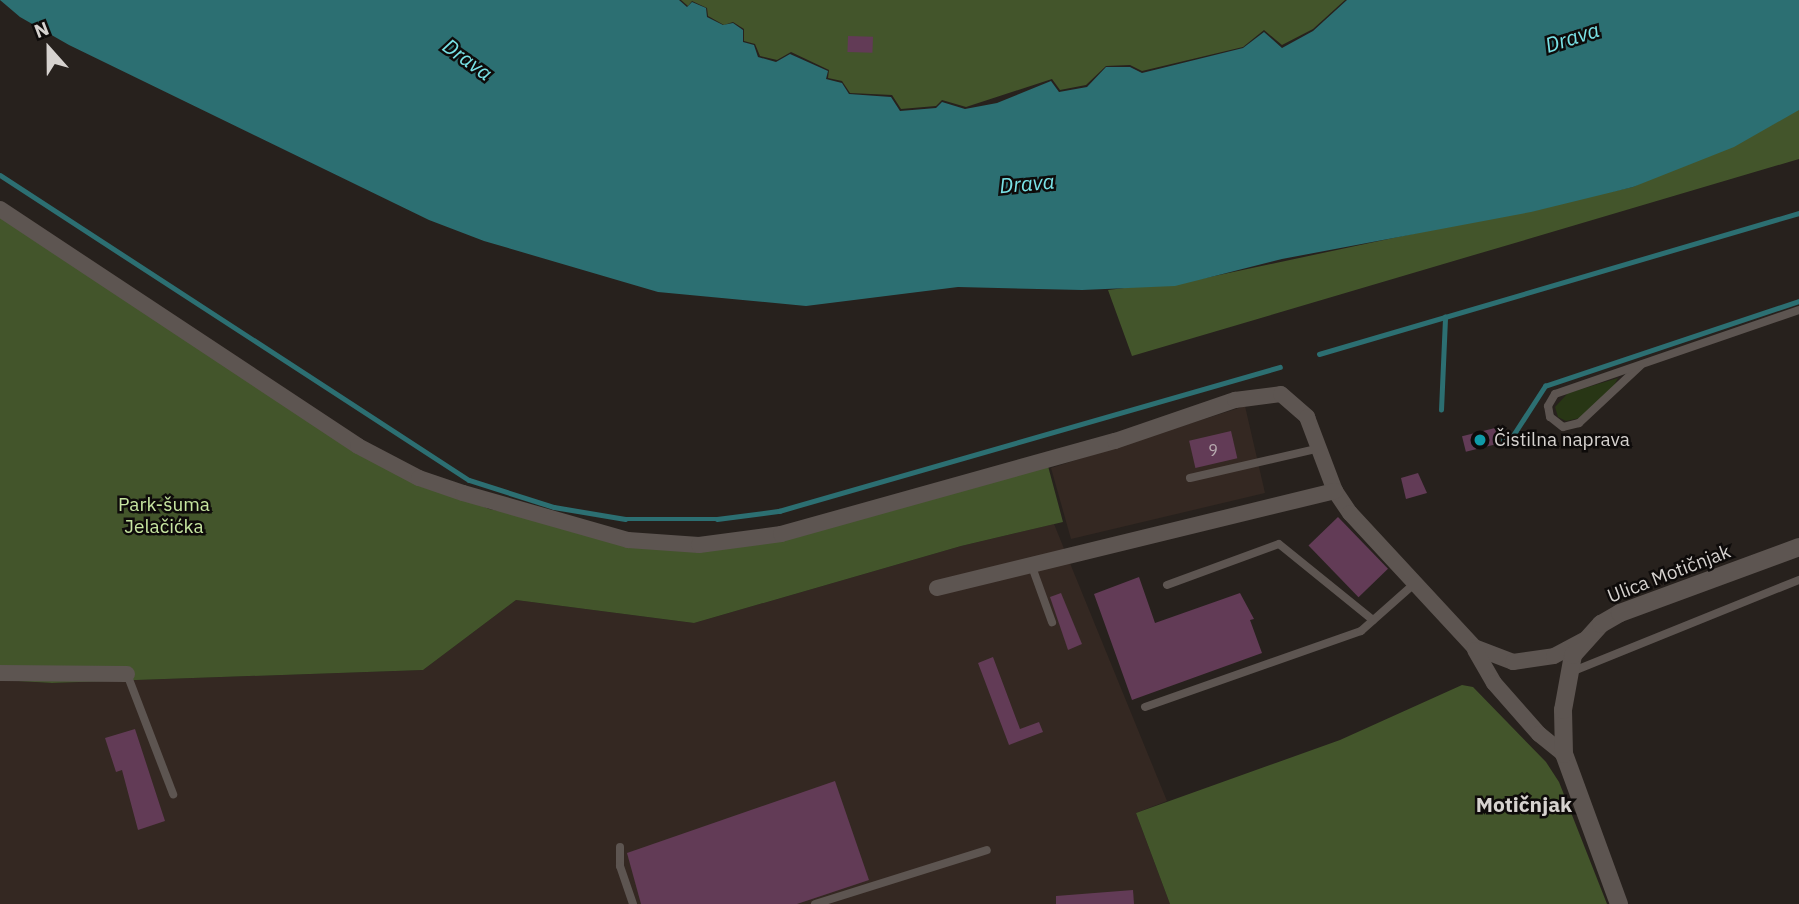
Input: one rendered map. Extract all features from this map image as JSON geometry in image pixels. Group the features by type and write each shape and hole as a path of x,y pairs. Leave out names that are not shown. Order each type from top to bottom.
{"main road":[{"name":"Ulica Motičnjak","path":"1619,904 1564,754 1568,673 1585,640 1620,613 1799,547"}],"street":[{"path":"0,209 358,446 419,478 628,540 699,545 804,529 1268,394 1281,394 1295,403 1320,448 1335,491 1474,648 1494,682 1539,734 1564,754"},
{"path":"937,588 1335,491"},
{"path":"1474,648 1513,662 1554,656 1585,640"},
{"path":"0,673 127,674"}],"lane":[{"path":"1641,365 1579,424 1563,427 1550,417 1548,406 1555,394 1799,310"},
{"path":"1191,478 1320,448"},
{"path":"1167,585 1279,544 1373,620"},
{"path":"1031,564 1052,622"},
{"path":"1568,673 1799,580"},
{"path":"1145,708 1360,631 1415,583"},
{"path":"127,674 173,794"},
{"path":"620,846 620,866 633,904"},
{"path":"816,904 987,850"}],"shaded area":[{"path":"1245,406 1265,493 1071,539 1051,468"},
{"path":"1054,524 1167,801 1136,813 1170,904 0,904 0,680 52,683 423,670 516,600 694,623 961,546"}],"green space":[{"path":"681,0 1345,0 1313,29 1282,45 1264,30 1243,47 1142,71 1130,65 1106,66 1086,85 1060,90 1052,79 966,107 942,100 936,106 901,109 892,95 850,93 842,81 828,78 829,70 791,52 777,60 760,56 755,44 744,41 744,29 733,22 724,25 708,16 707,8 692,1 688,6"},
{"path":"1799,102 1799,159 1132,356 1108,290 1205,278 1633,187"},
{"name":"Park-šuma Jelačićka","path":"0,211 366,457 489,509 703,549 1048,466 1063,522 961,546 694,623 516,600 423,670 52,683 0,680"},
{"path":"1618,378 1611,391 1580,418 1566,421 1558,417 1555,407 1568,393"},
{"path":"1462,685 1473,687 1546,762 1559,782 1607,904 1170,904 1136,813 1340,740"}],"water":[{"name":"Drava","path":"0,0 679,0 687,7 692,2 706,8 707,17 723,25 733,23 743,30 743,42 754,45 758,57 776,62 790,54 828,71 826,79 842,83 849,94 891,97 900,111 936,108 942,102 965,109 997,103 1051,81 1059,92 1087,87 1106,67 1130,67 1142,73 1243,48 1264,32 1282,48 1313,31 1347,0 1799,0 1799,110 1734,147 1633,187 1531,212 1282,259 1175,286 1082,290 958,287 806,306 658,292 484,241 429,220 69,45 20,17"}],"building":[{"path":"848,36 873,37 872,53 847,52"},
{"name":"Čistilna naprava","path":"1495,428 1499,444 1466,452 1462,436"},
{"path":"1231,431 1237,458 1195,468 1189,441"},
{"path":"1418,473 1427,493 1406,499 1401,478"},
{"path":"1338,517 1388,569 1359,597 1309,545"},
{"path":"1139,577 1155,623 1240,593 1254,619 1250,620 1262,653 1132,700 1094,594"},
{"path":"1061,593 1082,644 1068,650 1050,597"},
{"path":"993,657 1020,729 1039,722 1043,732 1009,745 978,663"},
{"path":"135,729 165,821 138,830 122,770 116,772 105,738"},
{"path":"835,781 869,880 797,904 641,904 627,853"},
{"path":"1133,890 1134,904 1056,904 1056,896"}],"waterway":[{"path":"0,175 469,480 554,507 625,519 717,519 779,511 1280,367"},
{"path":"1319,354 1799,213"},
{"path":"1503,440 1512,437 1545,386 1799,301"},
{"path":"1441,410 1445,317"}],"place":[{"name":"Čistilna naprava","path":"1480,440"}],"district":[{"name":"Motičnjak","path":"1524,804"}]}
